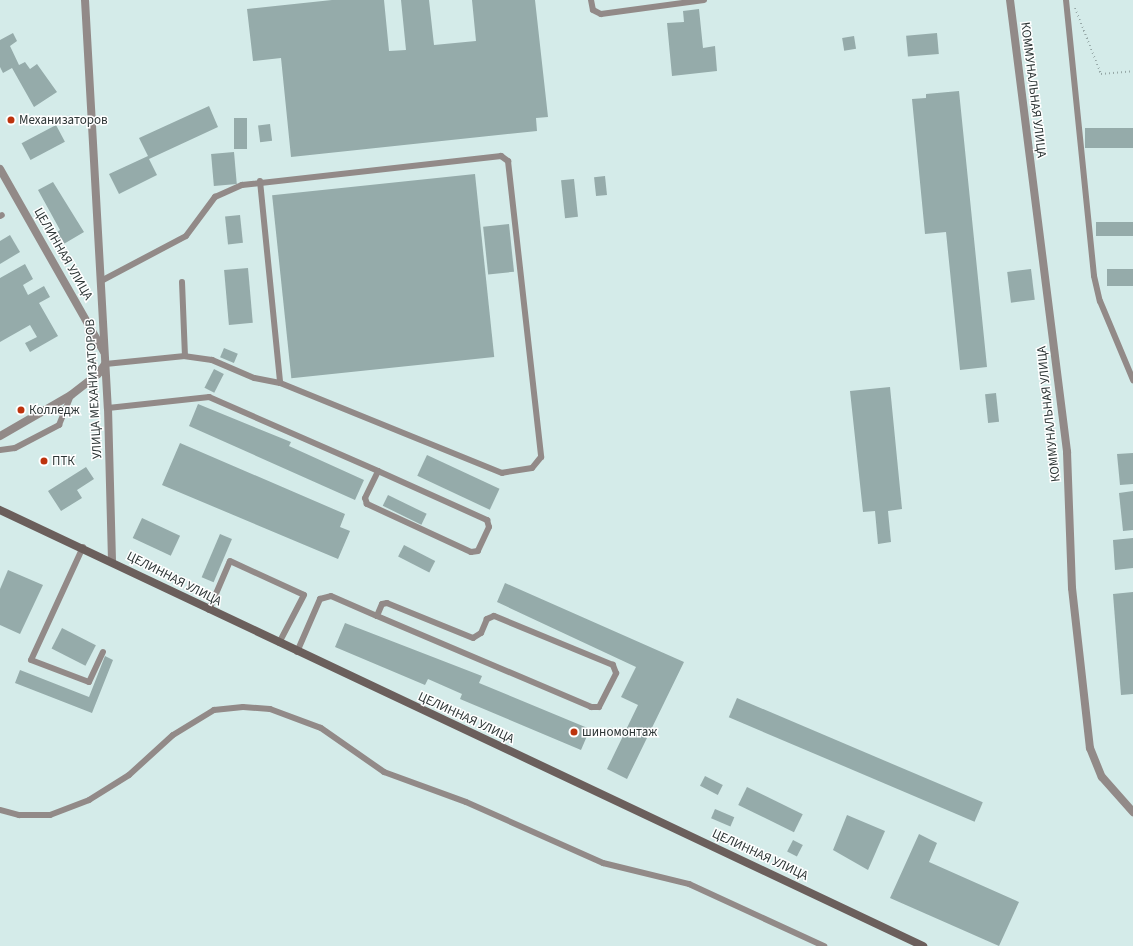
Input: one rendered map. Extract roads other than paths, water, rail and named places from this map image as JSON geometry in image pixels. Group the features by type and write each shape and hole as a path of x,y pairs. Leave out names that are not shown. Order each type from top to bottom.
{"main road":[{"name":"ЦЕЛИННАЯ УЛИЦА","path":"0,510 112,561 297,652 923,946"}],"street":[{"name":"УЛИЦА МЕХАНИЗАТОРОВ","path":"85,0 108,408 112,561"},
{"name":"КОММУНАЛЬНАЯ УЛИЦА","path":"1010,0 1067,452 1072,588 1090,748 1102,777 1133,812"},
{"name":"ЦЕЛИННАЯ УЛИЦА","path":"0,169 104,352"},
{"path":"0,436 71,395 98,374 105,364"}],"lane":[{"path":"591,0 593,10 601,14 704,0"},
{"path":"1066,0 1094,276 1100,301 1133,380"},
{"path":"101,281 186,236 215,197 242,185 260,181 501,156 508,161 540,461 532,468 502,473 280,383 254,378 212,360 185,356 105,364"},
{"path":"260,181 280,383"},
{"path":"182,282 185,356"},
{"path":"0,450 15,448 59,425 71,395"},
{"path":"108,408 208,397 378,471 487,520 489,527 478,551 470,552 367,504 365,498 378,471"},
{"path":"82,547 31,660 89,682 103,652"},
{"path":"209,610 230,561 304,595 279,643"},
{"path":"297,652 320,600 325,596 377,616 591,707 599,707 616,673 613,665 494,616 486,619 481,633 473,638 388,603 382,604 377,616"},
{"path":"0,810 19,815 50,815 83,802 129,775 172,735 214,710 237,707 270,709 321,728 384,772 466,802 604,863 689,884 824,946"}],"place":[{"name":"Механизаторов","path":"11,120"},
{"name":"Колледж","path":"21,410"},
{"name":"ПТК","path":"44,461"},
{"name":"шиномонтаж","path":"574,732"}]}
